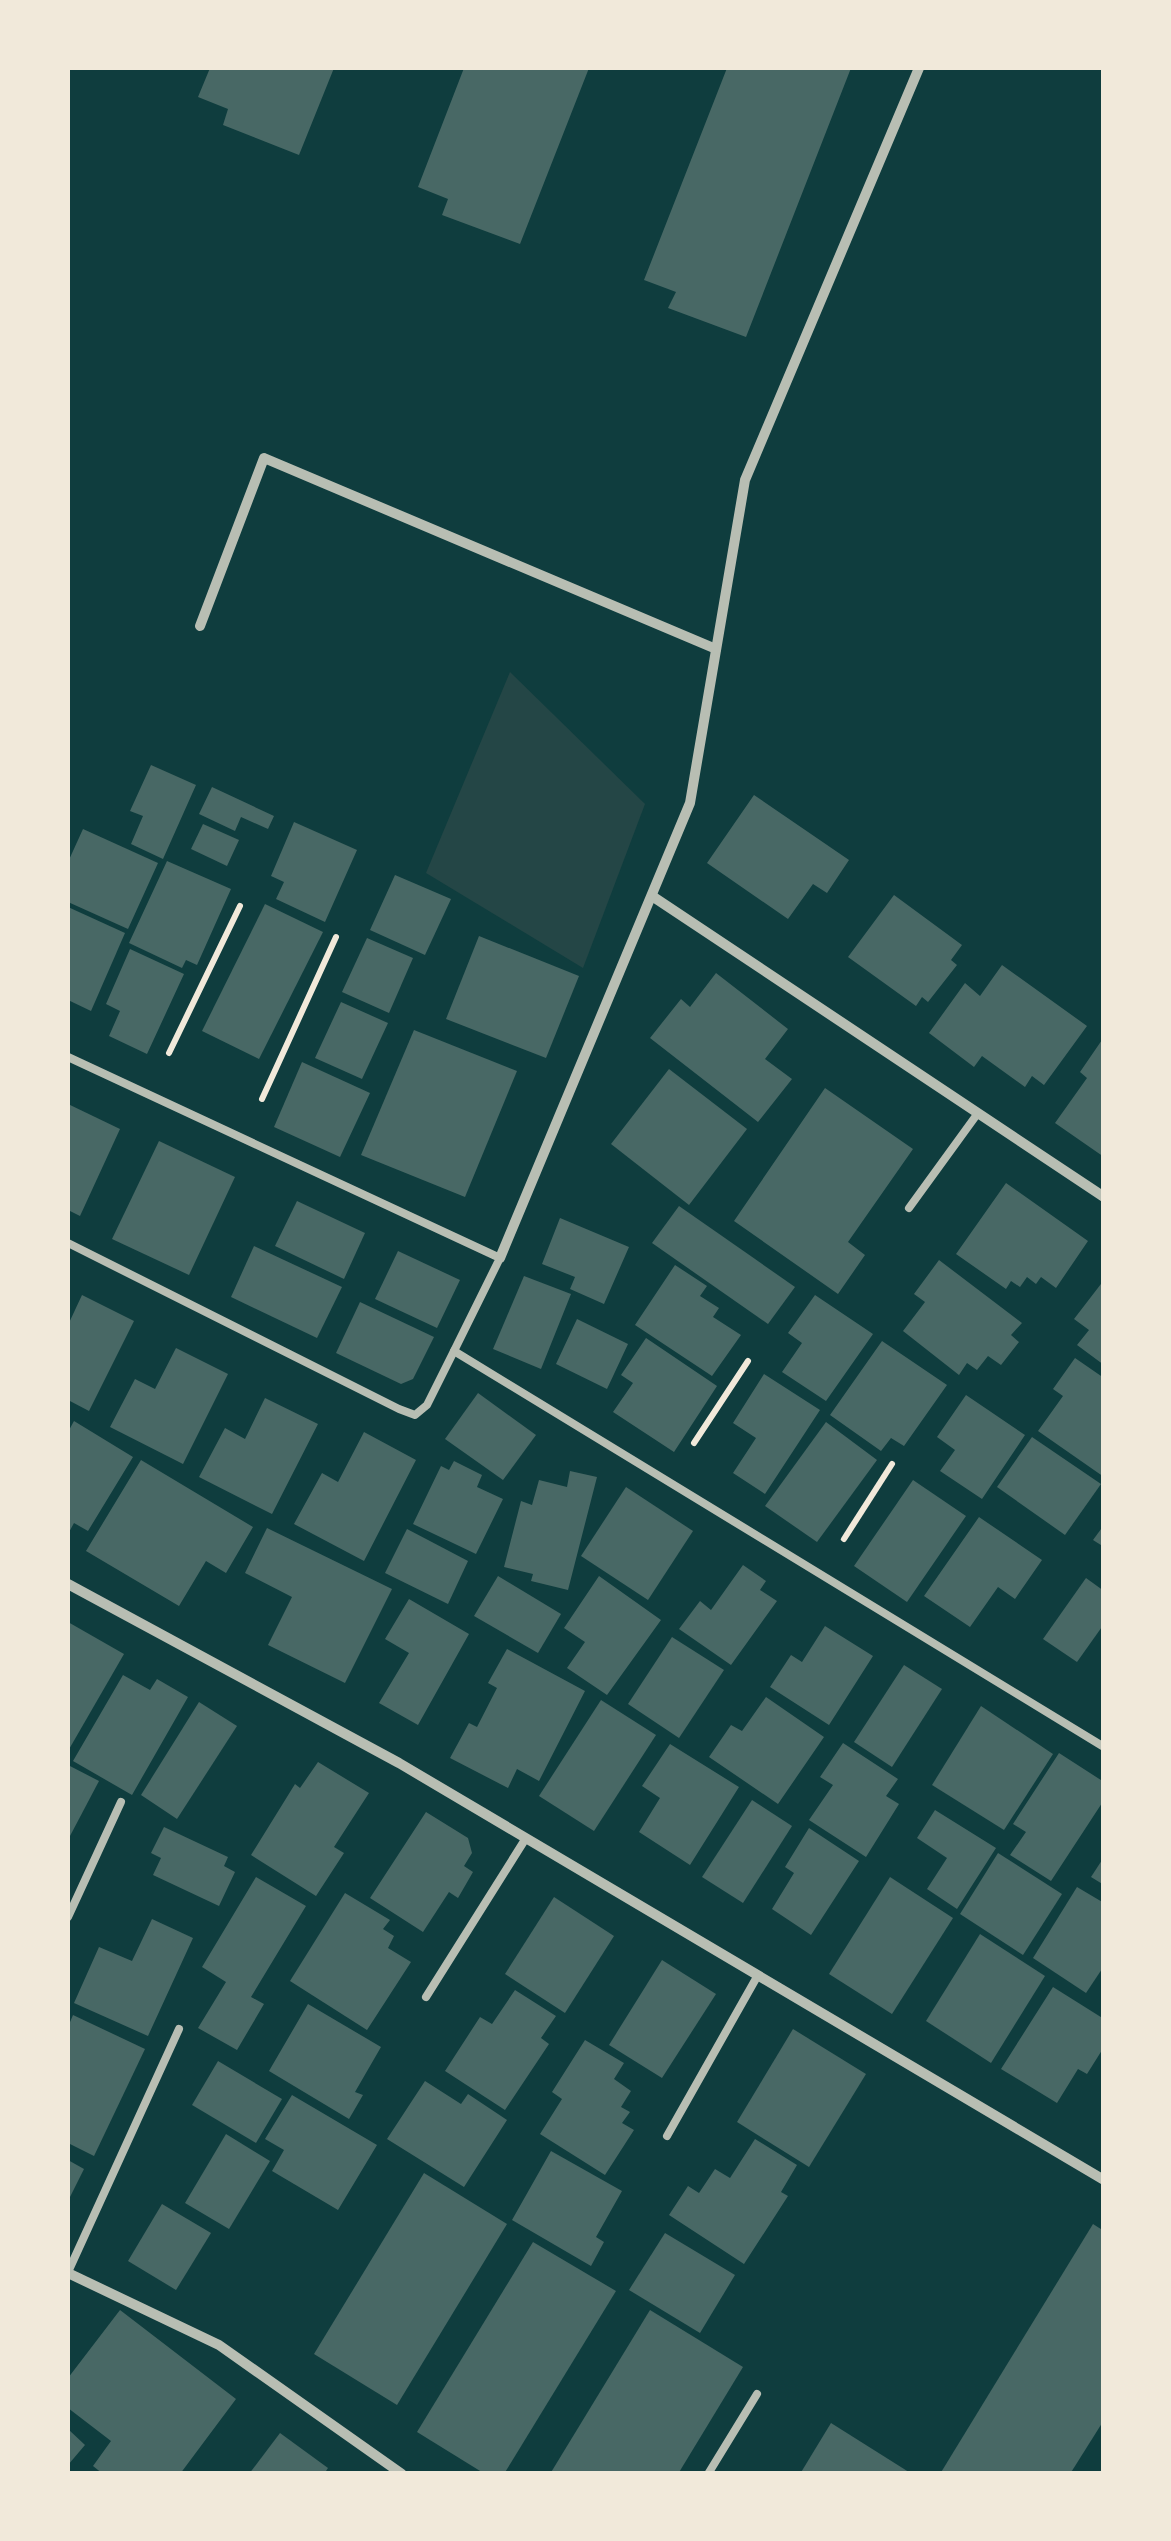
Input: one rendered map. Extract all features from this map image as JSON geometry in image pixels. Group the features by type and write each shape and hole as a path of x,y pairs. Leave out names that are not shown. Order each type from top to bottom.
{"street":[{"path":"500,1258 690,802 745,480 920,68"},
{"path":"200,626 264,458 716,649"},
{"path":"652,896 1104,1196"},
{"path":"68,1584 399,1763 1104,2180"},
{"path":"68,2272 219,2345 402,2474"}],"lane":[{"path":"68,1057 500,1258 427,1406 416,1415 399,1410 68,1243"},
{"path":"909,1208 978,1113"},
{"path":"454,1350 1104,1747"},
{"path":"68,1917 120,1802"},
{"path":"426,1996 526,1838"},
{"path":"667,2136 758,1976"},
{"path":"68,2272 179,2030"},
{"path":"708,2474 757,2394"}],"path":[{"path":"149,1096 240,906"},
{"path":"244,1139 336,937"},
{"path":"669,1482 748,1361"},
{"path":"821,1574 892,1464"}],"shaded area":[{"path":"510,672 645,804 583,968 426,873"}],"building":[{"path":"210,68 334,68 299,155 223,125 228,109 198,97"},
{"path":"464,68 589,68 520,244 442,215 448,199 418,187"},
{"path":"727,68 851,68 746,337 668,308 676,292 644,280"},
{"path":"151,765 196,785 163,859 131,844 143,816 130,811"},
{"path":"212,787 274,816 268,829 241,817 235,831 199,814"},
{"path":"754,795 849,860 827,893 813,884 788,919 707,863"},
{"path":"294,822 357,850 325,922 276,899 284,882 271,876"},
{"path":"203,824 239,840 227,866 191,849"},
{"path":"83,829 158,863 128,929 68,902 68,862"},
{"path":"167,861 231,889 197,965 186,960 182,968 129,943"},
{"path":"395,875 451,899 425,955 370,930"},
{"path":"894,895 962,945 951,960 957,965 928,1002 922,997 916,1006 848,957"},
{"path":"265,904 323,932 259,1059 202,1031"},
{"path":"68,907 125,933 91,1011 68,1000"},
{"path":"479,936 579,976 546,1058 446,1019"},
{"path":"367,938 413,958 389,1013 342,992"},
{"path":"130,949 184,974 147,1054 109,1036 120,1011 106,1004"},
{"path":"1002,965 1087,1026 1044,1085 1032,1076 1025,1087 982,1056 974,1067 929,1033 965,983 980,996"},
{"path":"716,973 788,1029 765,1059 792,1079 758,1122 650,1038 681,999 690,1007"},
{"path":"341,1002 388,1023 362,1079 315,1058"},
{"path":"414,1030 517,1071 465,1197 361,1155"},
{"path":"1104,1037 1104,1157 1055,1123 1087,1078 1080,1072"},
{"path":"302,1062 370,1093 340,1157 274,1127"},
{"path":"669,1069 747,1129 689,1205 611,1144"},
{"path":"825,1088 913,1149 848,1242 865,1255 838,1294 734,1221"},
{"path":"68,1104 120,1129 80,1216 68,1210"},
{"path":"159,1141 235,1177 189,1275 112,1239"},
{"path":"1006,1183 1088,1241 1056,1288 1041,1277 1036,1284 1027,1277 1020,1287 1011,1281 1006,1289 956,1254"},
{"path":"297,1201 365,1233 344,1279 275,1246"},
{"path":"679,1206 795,1287 768,1324 652,1243"},
{"path":"560,1218 629,1247 604,1304 570,1289 575,1277 542,1264"},
{"path":"254,1246 342,1287 317,1338 231,1297"},
{"path":"398,1251 460,1280 437,1328 375,1299"},
{"path":"939,1260 1022,1323 1011,1335 1019,1342 1001,1365 988,1356 977,1370 967,1363 959,1375 903,1331 925,1302 914,1294"},
{"path":"675,1265 707,1286 700,1296 719,1308 713,1317 741,1335 712,1376 635,1325"},
{"path":"524,1276 571,1294 541,1369 493,1349"},
{"path":"1104,1280 1104,1365 1077,1345 1089,1330 1074,1319"},
{"path":"82,1295 134,1321 89,1411 68,1400 68,1325"},
{"path":"815,1295 873,1334 826,1401 782,1372 802,1343 788,1333"},
{"path":"360,1302 434,1337 413,1379 401,1384 336,1353"},
{"path":"577,1319 628,1344 607,1389 556,1364"},
{"path":"646,1338 717,1386 674,1452 613,1412 633,1383 621,1375"},
{"path":"882,1341 947,1385 904,1446 891,1438 881,1451 830,1415"},
{"path":"176,1348 228,1374 183,1464 110,1427 135,1379 155,1389"},
{"path":"1075,1358 1104,1378 1104,1477 1038,1431 1063,1396 1053,1389"},
{"path":"764,1374 820,1410 765,1494 733,1473 756,1438 733,1423"},
{"path":"478,1393 536,1435 503,1480 445,1439"},
{"path":"966,1395 1025,1435 982,1499 940,1471 955,1450 937,1437"},
{"path":"265,1398 318,1424 272,1514 199,1477 225,1428 245,1439"},
{"path":"74,1421 133,1457 88,1531 74,1523 68,1534 68,1432"},
{"path":"826,1422 877,1460 817,1542 765,1506"},
{"path":"364,1432 416,1460 364,1561 294,1524 322,1473 338,1482"},
{"path":"1032,1437 1101,1484 1065,1535 997,1487"},
{"path":"141,1460 253,1527 226,1573 206,1561 179,1606 86,1551"},
{"path":"454,1461 482,1475 477,1487 503,1499 476,1554 413,1524 441,1466 449,1470"},
{"path":"570,1471 597,1477 568,1590 531,1581 533,1574 504,1567 521,1501 532,1505 539,1480 567,1487"},
{"path":"913,1480 966,1516 907,1602 854,1566"},
{"path":"626,1487 693,1531 648,1600 581,1556"},
{"path":"979,1517 1042,1560 1015,1599 998,1587 970,1627 924,1596"},
{"path":"1104,1525 1104,1547 1093,1540"},
{"path":"267,1528 392,1589 345,1683 268,1645 292,1597 245,1573"},
{"path":"407,1529 468,1561 448,1604 385,1573"},
{"path":"743,1565 766,1581 760,1590 777,1601 731,1665 679,1629 700,1601 711,1610"},
{"path":"498,1576 561,1614 538,1653 474,1616"},
{"path":"599,1576 661,1620 607,1695 567,1668 585,1642 564,1628"},
{"path":"1086,1578 1104,1591 1104,1624 1077,1662 1043,1639"},
{"path":"409,1599 469,1634 418,1725 379,1703 409,1653 385,1639"},
{"path":"68,1622 124,1654 68,1751"},
{"path":"825,1626 873,1656 829,1725 770,1687 791,1655 802,1662"},
{"path":"672,1637 724,1670 679,1738 628,1704"},
{"path":"507,1649 585,1691 539,1781 517,1769 508,1788 450,1758 469,1723 477,1727 497,1688 488,1683"},
{"path":"904,1665 942,1689 892,1767 854,1742"},
{"path":"123,1675 150,1690 157,1679 188,1697 132,1795 73,1761"},
{"path":"766,1697 824,1737 778,1804 709,1757 731,1725 742,1731"},
{"path":"601,1700 656,1735 594,1831 539,1796"},
{"path":"199,1702 237,1726 177,1819 141,1795"},
{"path":"981,1706 1053,1754 1004,1830 932,1785"},
{"path":"843,1743 898,1779 886,1796 899,1804 866,1857 809,1820 833,1785 820,1777"},
{"path":"670,1744 739,1787 690,1865 639,1832 660,1798 642,1786"},
{"path":"1059,1753 1104,1782 1104,1800 1051,1881 1010,1855 1026,1832 1013,1824"},
{"path":"318,1762 369,1793 334,1847 344,1853 316,1896 251,1855 295,1784 300,1788"},
{"path":"68,1765 99,1781 70,1836 68,1835"},
{"path":"752,1800 792,1826 743,1903 702,1877"},
{"path":"935,1810 996,1848 957,1909 927,1889 947,1858 917,1838"},
{"path":"426,1812 468,1838 472,1853 464,1866 473,1872 458,1898 449,1892 423,1932 370,1898"},
{"path":"164,1827 228,1857 224,1866 235,1872 219,1906 153,1875 161,1858 151,1853"},
{"path":"809,1828 859,1861 811,1935 772,1909 794,1873 785,1867"},
{"path":"998,1853 1062,1894 1023,1955 960,1914"},
{"path":"1104,1857 1104,1885 1091,1877"},
{"path":"256,1877 306,1906 251,1997 264,2004 237,2050 198,2028 226,1982 202,1967"},
{"path":"890,1877 953,1918 892,2014 829,1974"},
{"path":"1077,1887 1104,1903 1104,1966 1086,1993 1033,1958"},
{"path":"345,1893 390,1920 383,1929 394,1936 388,1948 411,1962 367,2030 290,1981"},
{"path":"554,1897 614,1936 565,2013 505,1974"},
{"path":"152,1919 193,1938 148,2036 74,2003 99,1947 132,1961"},
{"path":"980,1934 1045,1976 991,2063 926,2021"},
{"path":"662,1960 716,1994 662,2078 609,2045"},
{"path":"1053,1987 1104,2019 1104,2047 1087,2074 1078,2069 1057,2103 1001,2069"},
{"path":"515,1990 556,2016 541,2038 549,2044 505,2110 445,2071 480,2017 492,2024"},
{"path":"308,2004 381,2047 355,2092 363,2095 349,2119 269,2071"},
{"path":"73,2015 145,2049 94,2156 68,2143 68,2027"},
{"path":"793,2029 866,2074 809,2167 737,2122"},
{"path":"585,2040 624,2063 614,2079 631,2091 621,2107 630,2112 622,2123 634,2130 605,2175 540,2134 562,2099 552,2092"},
{"path":"218,2061 282,2099 256,2143 192,2105"},
{"path":"425,2081 461,2104 468,2094 507,2120 464,2187 387,2139"},
{"path":"292,2095 377,2145 338,2210 272,2171 284,2150 265,2139"},
{"path":"226,2134 270,2161 229,2229 185,2203"},
{"path":"755,2139 797,2165 781,2192 788,2196 744,2264 669,2215 688,2186 699,2193 715,2169 730,2178"},
{"path":"551,2151 622,2191 596,2237 604,2242 591,2266 512,2220"},
{"path":"68,2160 84,2169 68,2201"},
{"path":"424,2173 507,2224 397,2405 314,2354"},
{"path":"162,2204 211,2233 176,2290 128,2261"},
{"path":"1093,2224 1104,2231 1104,2420 1070,2474 940,2474"},
{"path":"665,2233 735,2275 700,2333 629,2290"},
{"path":"533,2242 616,2291 504,2474 485,2474 417,2432"},
{"path":"120,2310 236,2399 180,2474 103,2474 93,2466 111,2441 68,2408 68,2378"},
{"path":"650,2310 743,2367 678,2474 550,2474"},
{"path":"831,2423 912,2474 800,2474"},
{"path":"68,2429 85,2445 68,2465"},
{"path":"280,2433 328,2468 324,2474 249,2474"}]}
